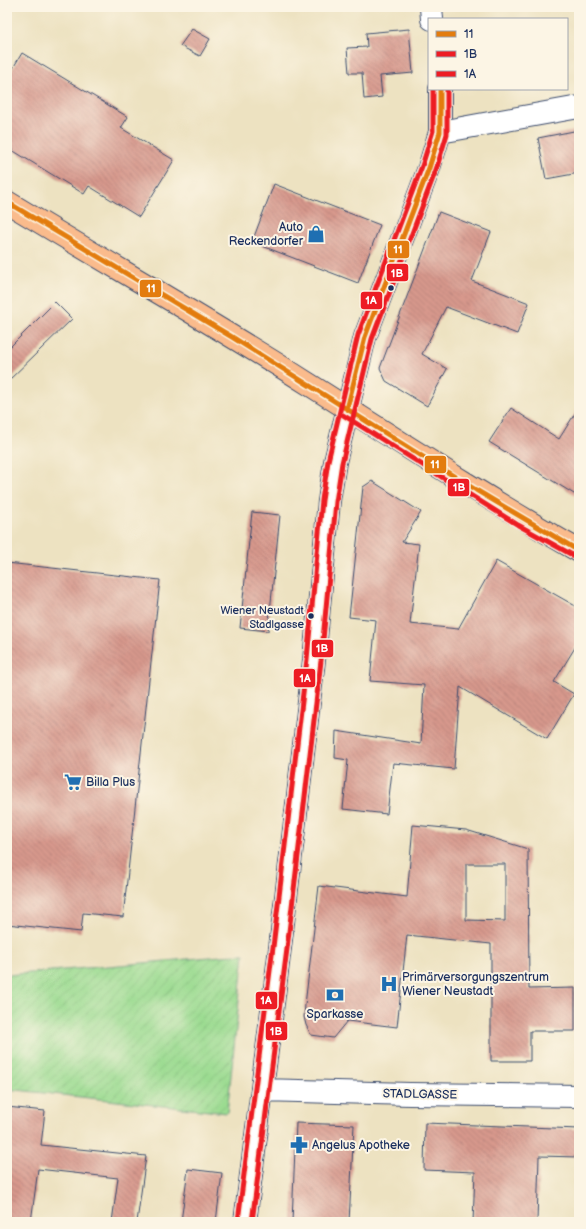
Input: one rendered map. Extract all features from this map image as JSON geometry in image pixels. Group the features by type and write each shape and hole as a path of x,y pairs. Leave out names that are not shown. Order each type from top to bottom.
{"main road":[{"path":"7,202 195,314 522,519 579,551"}],"street":[{"path":"431,7 432,18"},
{"path":"245,1222 280,956 314,660 329,501 347,410 365,338 429,168 440,132 440,90"},
{"path":"440,132 579,107"},
{"name":"STADLGASSE","path":"262,1090 579,1096"}],"green space":[{"path":"244,954 227,1113 7,1089 7,975"}],"building":[{"path":"192,29 210,39 200,56 180,46"},
{"path":"409,29 413,73 380,76 382,97 364,99 362,73 349,73 347,48 367,47 366,33"},
{"path":"22,53 128,117 121,128 174,160 139,217 89,186 84,194 7,147 7,78"},
{"path":"579,130 579,173 546,179 538,138"},
{"name":"Auto Reckendorfer","path":"274,184 380,225 358,283 252,242"},
{"path":"439,212 491,232 472,281 529,303 517,334 446,307 422,354 447,369 427,406 386,381 380,368"},
{"path":"55,302 72,319 7,382 7,350"},
{"path":"579,407 579,497 489,442 511,408 559,439"},
{"path":"372,481 421,512 402,542 419,544 410,624 458,629 496,561 579,608 579,641 554,682 574,694 547,739 460,687 454,769 393,763 387,814 343,809 348,760 335,758 336,731 421,744 424,685 370,681 376,620 349,617 363,487"},
{"path":"252,512 280,515 268,631 240,628"},
{"name":"Billa Plus","path":"7,563 160,580 123,917 83,913 81,932 7,924"},
{"path":"413,825 466,830 528,849 529,989 575,988 575,1031 530,1031 530,1061 491,1061 491,944 407,935 397,1027 347,1021 333,1038 311,1035 304,1017 319,886 407,897","holes":["466,864 505,864 505,921 466,920"]},
{"path":"7,1107 45,1111 41,1145 146,1156 137,1222 112,1222 118,1178 38,1169 31,1222 7,1222"},
{"path":"296,1123 354,1125 349,1222 292,1222"},
{"path":"425,1123 579,1129 579,1157 539,1156 537,1222 473,1222 475,1172 424,1170"},
{"path":"188,1169 222,1173 216,1222 181,1222"}],"transit line":[{"name":"1A","path":"238,1221 273,947 307,659 322,500 328,461 358,335 422,166 433,131 433,90"},
{"name":"11","path":"347,409 365,337 429,168 440,132 440,90"},
{"name":"1B","path":"252,1222 287,949 321,661 336,502 342,463 372,339 436,170 447,134 447,90"},
{"name":"11","path":"7,202 232,337 476,490 579,551"},
{"name":"1B","path":"343,415 518,525 576,557"}],"place":[{"name":"Auto Reckendorfer","path":"316,234"},
{"name":"Wiener Neustadt Stadlgasse","path":"311,616"},
{"name":"Billa Plus","path":"73,782"},
{"name":"Primärversorgungszentrum Wiener Neustadt","path":"389,984"},
{"name":"Sparkasse","path":"335,995"},
{"name":"Angelus Apotheke","path":"299,1145"}]}
